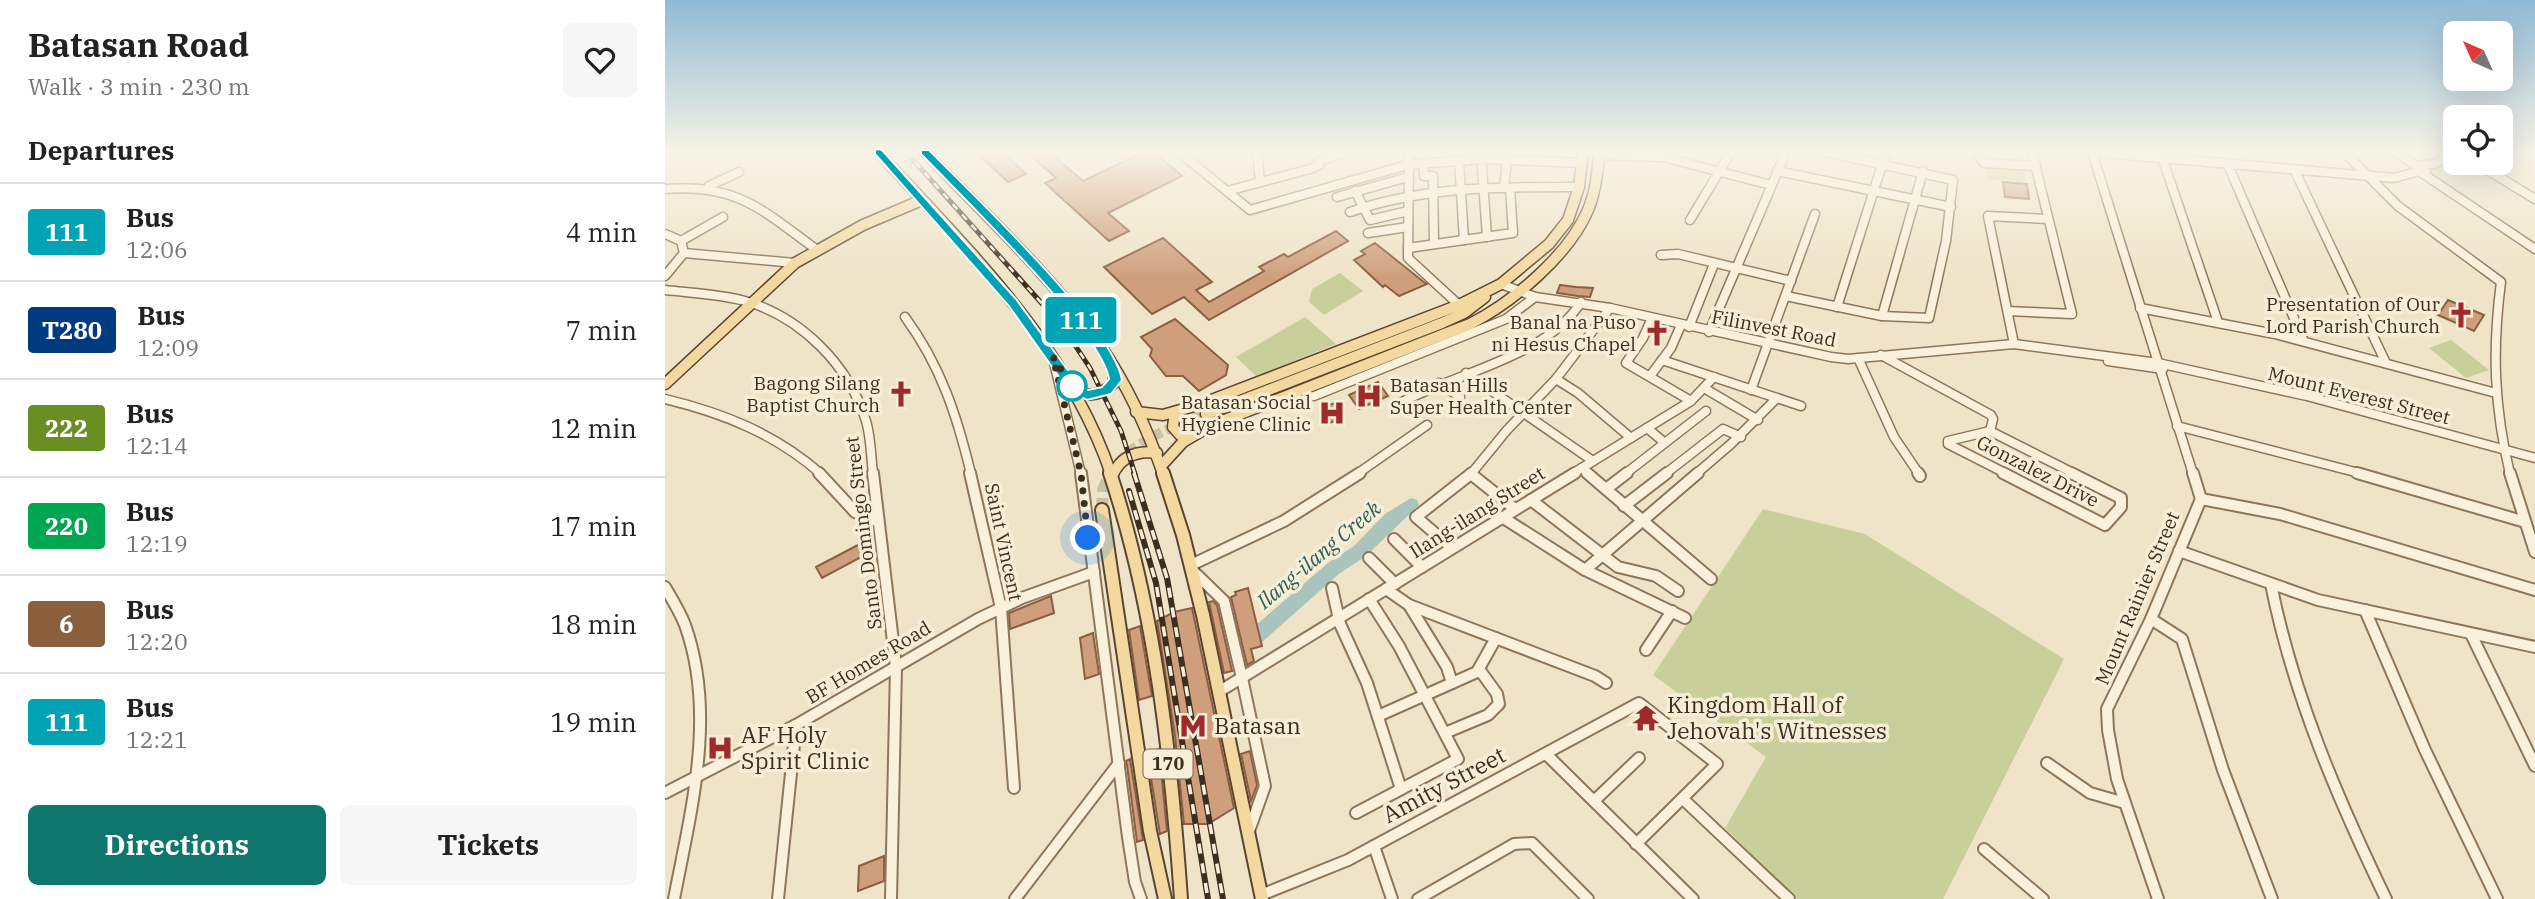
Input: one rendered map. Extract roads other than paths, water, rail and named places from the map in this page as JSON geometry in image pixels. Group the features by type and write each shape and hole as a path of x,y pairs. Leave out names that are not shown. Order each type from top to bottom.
{"main road":[{"name":"170","path":"917,194 1012,302 1053,357 1073,388 1113,474 1128,522 1150,629 1176,820 1181,899"},
{"path":"965,194 1053,286 1089,331 1114,368 1159,459 1175,503 1220,691 1261,897"},
{"path":"1206,414 1442,323 1472,308 1560,232 1568,220 1577,194"},
{"path":"1159,459 1189,437 1226,419 1366,371 1493,312 1563,250 1583,225 1594,194"},
{"path":"665,384 795,263 863,225 922,200"},
{"path":"1136,412 1163,415 1180,411 1459,305 1496,287"},
{"path":"1073,388 1087,395 1102,393 1115,380 1114,368"},
{"path":"1180,411 1174,419 1173,427 1180,435 1189,437"},
{"path":"1113,474 1119,462 1128,455 1141,452 1159,459"},
{"path":"1103,510 1150,831 1165,899"}],"street":[{"path":"732,194 744,198 817,250"},
{"path":"1231,194 1250,210 1306,194"},
{"path":"1336,197 1346,194"},
{"path":"1357,194 1370,220 1408,211"},
{"path":"1350,212 1408,194 1408,258 1413,266 1459,305"},
{"path":"1433,194 1434,244"},
{"path":"1459,194 1464,240"},
{"path":"1484,194 1487,237"},
{"path":"1408,248 1513,233 1508,194"},
{"path":"1690,220 1705,194"},
{"path":"1709,332 1767,194"},
{"path":"1837,307 1873,194"},
{"path":"1883,194 1951,207"},
{"path":"1882,316 1916,194"},
{"path":"1786,296 1882,316 1929,318 1951,194"},
{"path":"2008,311 2072,314 2042,194"},
{"name":"Mount Rainier Street","path":"2105,194 2200,499 2151,619 2107,709 2106,726 2125,803 2158,899"},
{"path":"2175,194 2217,319"},
{"path":"2240,194 2303,339"},
{"path":"2306,194 2385,361"},
{"path":"2387,194 2501,282 2494,357 2496,393 2522,521 2535,552"},
{"path":"2457,194 2535,247"},
{"path":"1751,390 1815,214"},
{"path":"2014,344 1988,216 2048,219"},
{"path":"681,241 723,217"},
{"path":"1368,233 1408,227"},
{"path":"665,234 681,241"},
{"path":"681,241 684,253"},
{"path":"684,253 795,263"},
{"path":"665,276 684,253"},
{"path":"1661,255 1678,254 1791,281"},
{"path":"1650,376 1685,326 1714,264"},
{"name":"Filinvest Road","path":"1496,287 1535,297 1610,308 1831,357 1857,358 2014,344 2173,368"},
{"name":"Santo Domingo Street","path":"665,290 749,303 782,317 806,333 836,361 851,383 867,423 896,667 891,899"},
{"path":"1314,396 1366,371 1506,319 1535,297"},
{"path":"1402,402 1439,383 1511,355 1570,321 1579,310 1581,302"},
{"path":"1452,548 1416,517 1471,474 1524,411 1556,379 1610,308"},
{"path":"2140,308 2217,319 2303,339 2496,393"},
{"name":"Saint Vincent","path":"905,317 927,347 958,422 1001,608 1014,789"},
{"path":"1652,318 1643,338 1626,363 1691,401"},
{"name":"Gonzalez Drive","path":"1881,355 1991,415 1993,419 1990,431"},
{"name":"170","path":"1053,357 1081,474 1135,882 1141,899"},
{"path":"1857,358 1894,437 1920,476"},
{"path":"1662,360 1801,406"},
{"name":"Mount Everest Street","path":"2173,368 2307,396 2535,457"},
{"path":"1466,373 1593,461"},
{"name":"Ilang-ilang Street","path":"1220,691 1691,401 1714,377"},
{"path":"1556,379 1578,393 1631,438"},
{"path":"1439,383 1460,397"},
{"path":"1704,388 1758,420"},
{"path":"1585,570 1640,519 1741,437 1777,398"},
{"path":"665,399 734,418 770,435 828,480 859,517 877,521"},
{"path":"1606,489 1706,411"},
{"path":"1249,831 1265,786 1242,678 1224,601 1191,567 1290,517 1369,467 1427,425"},
{"path":"2177,426 2308,458 2522,521"},
{"path":"1647,428 1665,443"},
{"path":"1625,506 1723,429 1741,437"},
{"name":"Gonzalez Drive","path":"1990,431 2121,498 2121,507 2105,525 1948,444 1948,441 1990,431"},
{"path":"1582,468 1711,579"},
{"path":"1471,474 1515,509"},
{"path":"2200,499 2280,514 2535,590"},
{"path":"1531,500 1625,570 1656,576 1678,591"},
{"path":"1502,517 1585,570 1685,618"},
{"path":"1394,539 1422,567"},
{"path":"2179,551 2318,600 2535,647"},
{"path":"1369,558 1390,587 1409,605 1444,660 1452,683"},
{"name":"BF Homes Road","path":"665,793 796,725 1001,608 1094,572"},
{"path":"2271,584 2283,648 2337,792 2386,899"},
{"path":"665,587 686,625 696,659 700,704 694,779 674,899"},
{"path":"1332,588 1340,624 1367,683 1401,789"},
{"path":"1356,813 1458,759 1399,646 1369,599"},
{"path":"1409,605 1595,676 1607,683"},
{"path":"2365,610 2425,750 2497,899"},
{"path":"1646,650 1671,611"},
{"path":"2151,619 2182,639 2198,699 2257,865 2272,899"},
{"path":"2471,634 2535,766"},
{"path":"1378,716 1474,674 1496,638"},
{"path":"1444,733 1488,715 1497,708 1497,694 1479,669"},
{"name":"Amity Street","path":"1261,897 1344,862 1636,704 1642,704 1715,760 1715,769 1683,799"},
{"path":"778,899 796,725"},
{"path":"1546,754 1693,899"},
{"path":"1594,801 1639,758"},
{"path":"2047,762 2090,793 2125,803"},
{"path":"1015,899 1119,763"},
{"path":"1636,844 1683,799 1789,899"},
{"path":"1418,899 1514,844 1532,843 1588,899"},
{"path":"1374,846 1392,899"},
{"path":"1984,849 2043,899"}],"waterway":[{"name":"Ilang-ilang Creek","path":"1255,637 1334,568 1360,551 1391,519 1411,505"}],"tunnel":[{"path":"1109,474 1140,444 1206,414"},
{"path":"1102,510 1103,490 1110,473"}],"railway":[{"path":"944,194 1063,327 1090,368 1121,431 1135,474"},
{"path":"1134,473 1167,578 1223,899"},
{"path":"1129,491 1156,583 1208,899"}],"place":[{"name":"Presentation of Our Lord Parish Church","path":"2461,315"},
{"name":"Banal na Puso ni Hesus Chapel","path":"1657,333"},
{"name":"Bagong Silang Baptist Church","path":"901,394"},
{"name":"Batasan Hills Super Health Center","path":"1369,396"},
{"name":"Batasan Social Hygiene Clinic","path":"1332,413"},
{"name":"Kingdom Hall of Jehovah's Witnesses","path":"1646,718"},
{"name":"Batasan","path":"1193,726"},
{"name":"AF Holy Spirit Clinic","path":"720,748"}]}
